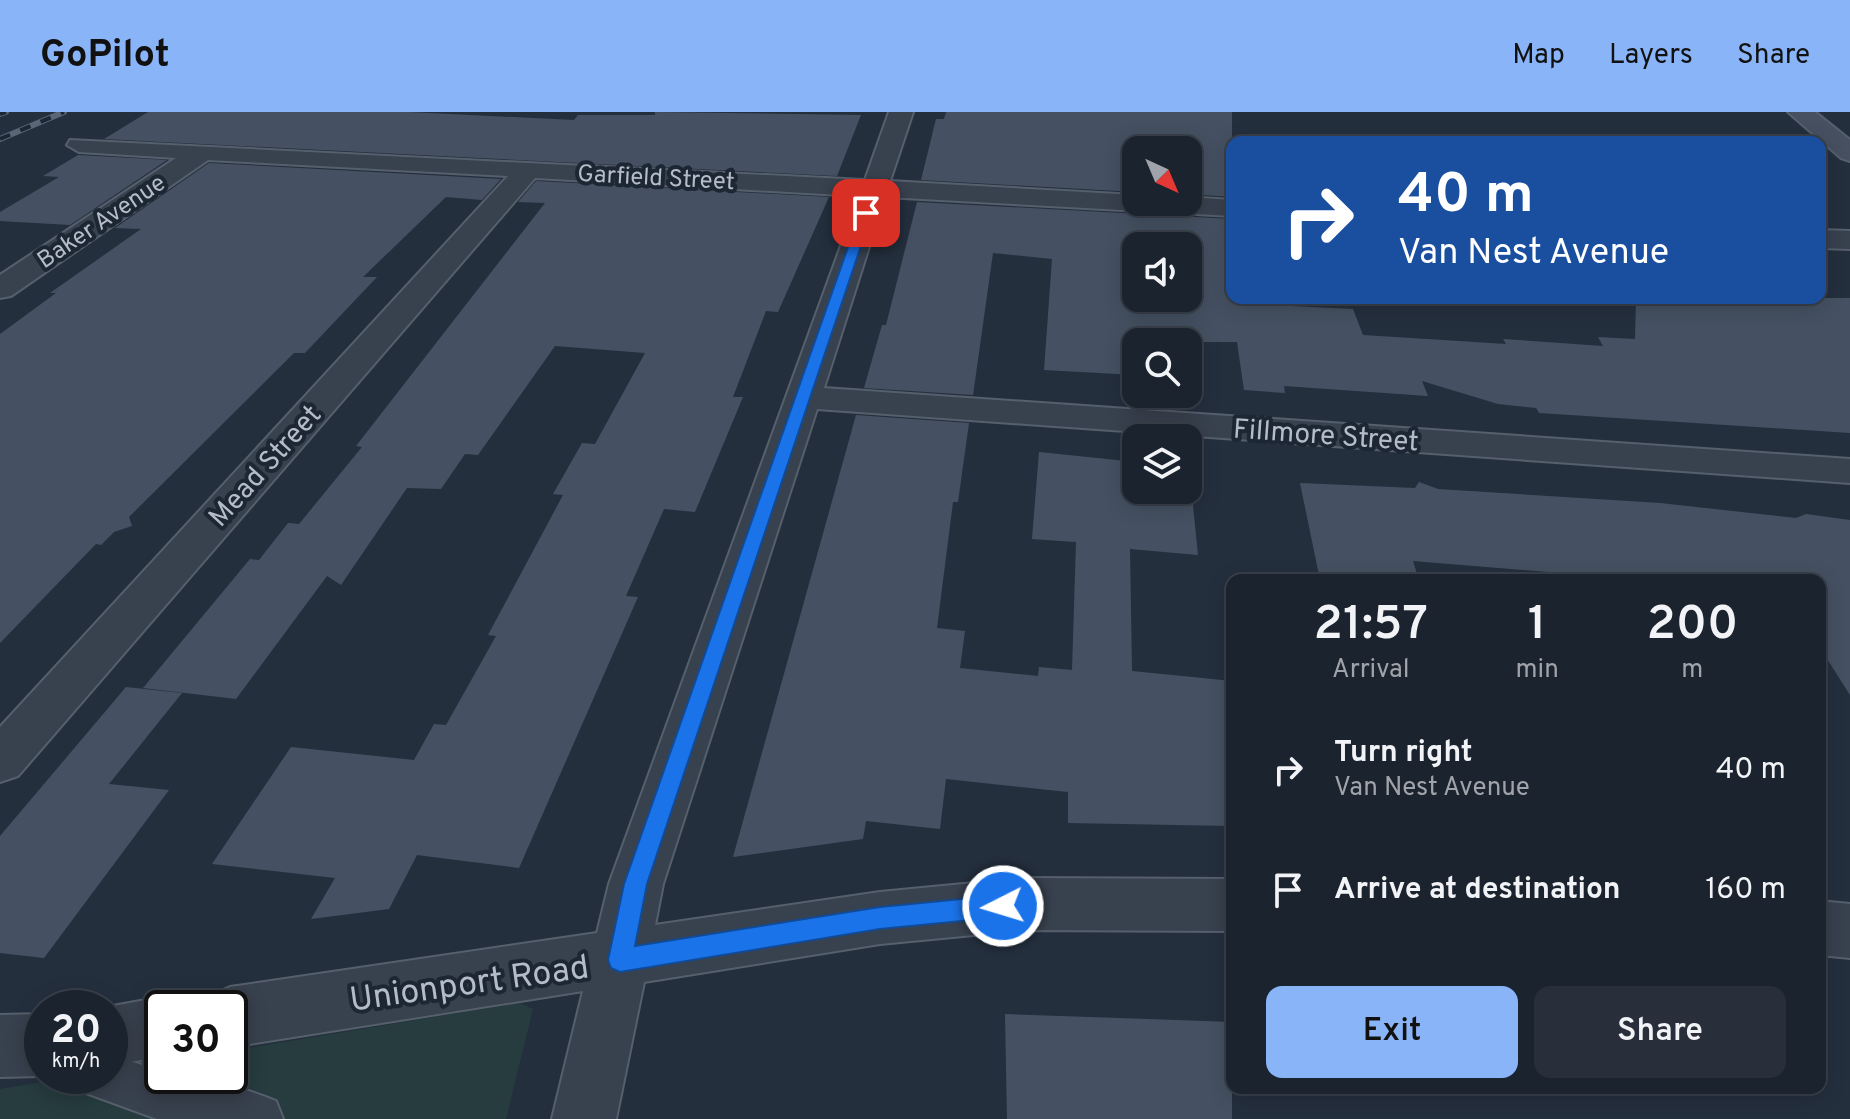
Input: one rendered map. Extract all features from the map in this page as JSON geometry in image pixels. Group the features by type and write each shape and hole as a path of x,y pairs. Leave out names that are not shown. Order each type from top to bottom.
{"main road":[{"path":"1800,112 1850,153"}],"street":[{"path":"584,1119 636,884 901,112"},
{"name":"Garfield Street","path":"79,145 1226,208"},
{"name":"Baker Avenue","path":"0,289 202,152"},
{"name":"Mead Street","path":"0,761 528,170"},
{"path":"1826,239 1850,240"},
{"name":"Fillmore Street","path":"801,397 1850,471"},
{"name":"Unionport Road","path":"248,1014 880,918 1081,902 1226,905"},
{"path":"1826,929 1850,931"},
{"path":"128,1085 167,1098 258,1119"}],"green space":[{"path":"519,1003 533,1009 506,1119 0,1119 0,1089 24,1085 24,1094 128,1094 128,1068 144,1065 144,1094 248,1094 248,1048"}],"building":[{"path":"148,112 409,112 574,120 578,115 655,115 655,112 861,115 837,176 104,139"},
{"path":"946,112 1232,112 1232,136 1226,136 1226,197 1202,195 1202,136 1122,136 1122,191 921,180 936,119 944,119"},
{"path":"78,155 167,160 70,225 0,221 0,212 59,177 43,176"},
{"path":"209,163 501,179 482,200 446,197 363,277 377,277 305,353 294,353 129,517 132,526 114,532 101,545 96,544 0,643 0,334 56,293 50,293 141,229 115,228"},
{"path":"536,181 829,197 778,312 766,311 733,397 743,397 695,512 664,509 626,596 638,597 519,868 417,855 389,909 311,919 335,878 212,864 291,747 414,760 434,724 446,725 496,636 488,635 563,495 553,494 582,443 595,444 645,353 555,346 478,455 465,454 441,489 407,488 341,585 327,576 236,699 143,688 250,559 259,560 288,523 299,524 362,447 356,446 545,203 518,202"},
{"path":"917,202 1122,213 1122,216 1226,219 1226,304 1353,309 1363,335 1506,344 1503,339 1603,346 1598,337 1635,339 1636,304 1826,304 1826,298 1850,298 1850,433 1539,413 1536,408 1498,404 1422,381 1428,396 1284,386 1285,393 1244,390 1237,342 1202,342 1202,328 1122,328 1122,374 1044,370 1052,259 993,253 973,395 864,388 882,325 886,325"},
{"path":"856,415 969,423 958,502 953,502 937,628 965,631 960,668 1038,676 1039,667 1072,670 1076,542 1032,539 1039,452 1122,461 1122,504 1193,504 1198,555 1130,549 1132,671 1226,680 1226,826 1068,823 1068,792 946,779 940,829 866,821 863,839 733,857"},
{"path":"1419,482 1438,489 1660,503 1796,518 1806,514 1850,520 1850,695 1826,657 1826,574 1574,574 1413,561 1417,574 1319,574 1300,483 1415,488"},
{"path":"126,687 182,693 109,784 169,790 44,958 0,953 0,836"},
{"path":"1005,1014 1226,1022 1226,1094 1232,1094 1232,1119 1007,1119"}],"railway":[{"path":"0,114 6,112"},
{"path":"0,139 64,112"}],"route":[{"path":"866,213 636,884 620,960 880,918 1003,906"}]}
